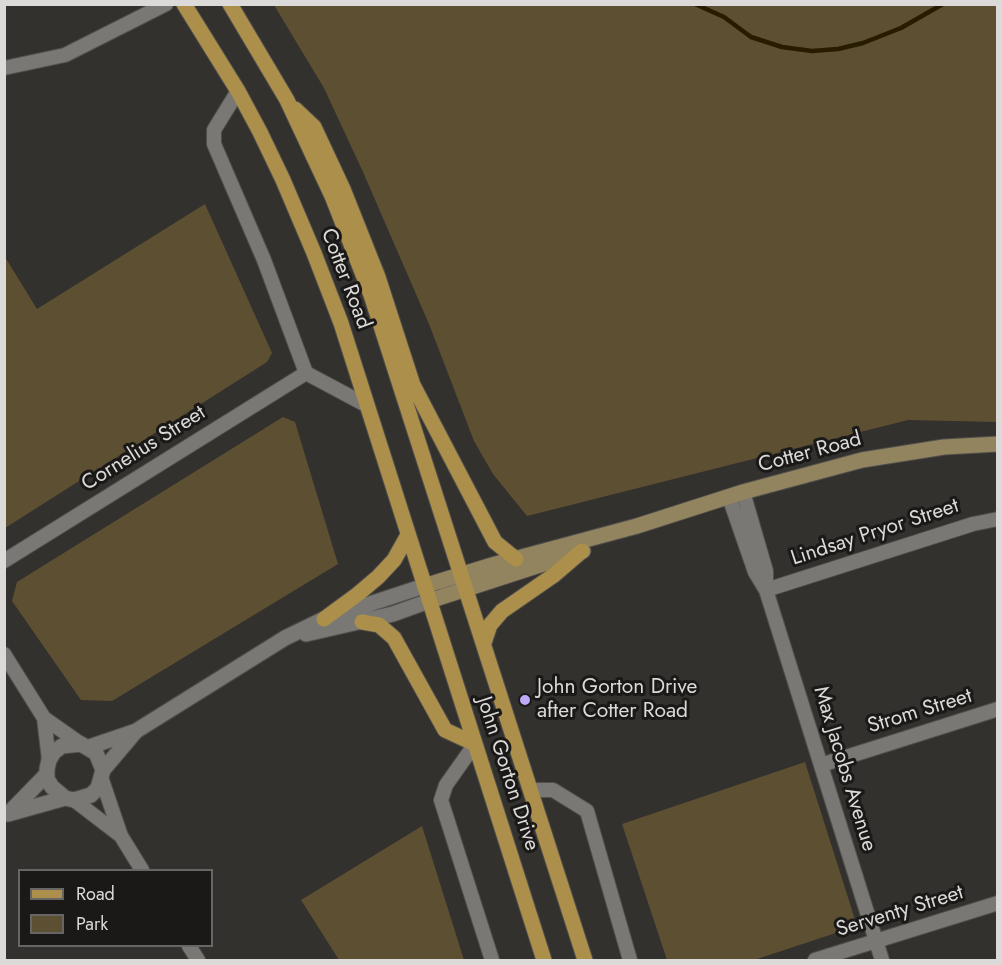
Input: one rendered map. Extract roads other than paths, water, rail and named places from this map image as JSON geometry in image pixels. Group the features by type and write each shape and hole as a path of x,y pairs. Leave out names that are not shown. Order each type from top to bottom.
{"main road":[{"name":"Cotter Road","path":"184,4 238,91 283,180 314,253 341,323 426,593 582,551 637,526"},
{"name":"Cotter Road","path":"230,4 287,100 332,196 371,295 464,581"},
{"path":"287,100 314,127 343,189 378,277 417,393 495,542 516,559"},
{"name":"Cotter Road","path":"464,581 516,559 862,460 944,447 998,444"},
{"path":"324,619 378,577 393,560 408,535"},
{"path":"484,644 490,625 502,611 555,575 582,551"},
{"name":"John Gorton Drive","path":"464,581 585,960"},
{"name":"John Gorton Drive","path":"426,593 544,960"},
{"path":"362,622 379,625 394,638 445,730 475,744"}],"street":[{"path":"4,68 65,56 166,4"},
{"path":"238,91 214,130 214,144 264,260 306,373 366,405"},
{"name":"Cornelius Street","path":"4,561 306,373"},
{"name":"Max Jacobs Avenue","path":"736,495 766,571 766,590 882,960"},
{"name":"Lindsay Pryor Street","path":"766,590 973,524 998,519"},
{"path":"6,815 48,767 54,752 62,746 71,743 85,745 136,731 285,638 324,619 426,593"},
{"path":"285,638 393,614 426,593"},
{"path":"4,654 44,718 96,753 121,836 141,869"},
{"name":"Strom Street","path":"821,765 998,709"},
{"path":"44,718 52,787 121,836"},
{"path":"6,815 91,795 136,731"},
{"path":"475,744 446,785 441,800 492,960"},
{"name":"John Gorton Drive","path":"531,790 553,790 586,811 630,960"},
{"name":"Serventy Street","path":"815,960 998,903"},
{"path":"190,947 198,960"}],"waterway":[{"path":"695,4 724,17 751,37 782,47 812,51 838,49 863,43 901,28 943,4"}],"place":[{"name":"John Gorton Drive after Cotter Road","path":"525,700"}]}
